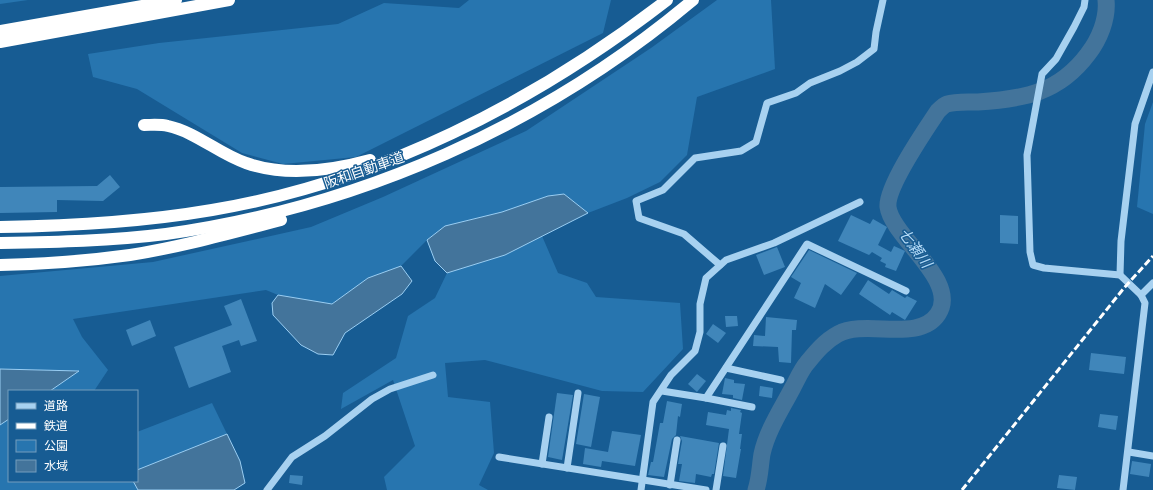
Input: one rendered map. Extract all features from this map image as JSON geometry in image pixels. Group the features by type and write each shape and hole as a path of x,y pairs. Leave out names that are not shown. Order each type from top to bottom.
{"highway":[{"path":"0,31 179,5 229,0"},
{"name":"阪和自動車道","path":"0,227 109,224 164,218 214,210 314,186 363,170 471,124 525,95 579,64 628,30 667,0"},
{"name":"阪和自動車道","path":"0,243 54,242 165,234 267,215 370,185 420,166 472,143 533,111 592,75 637,44 693,0"},
{"path":"0,42 179,5"},
{"path":"144,125 168,126 245,163 264,168 289,171 314,170 343,166 369,160 403,148 468,120 579,64"},
{"path":"0,266 86,260 181,245 304,213 370,185"}],"street":[{"path":"720,265 684,234 639,218 636,201 663,190 695,158 741,151 756,142 767,103 796,93 810,83 840,71 857,62 874,49 883,0"},
{"path":"1085,0 1084,7 1056,59 1042,74 1027,155 1030,252 1033,265 1044,268 1120,275 1141,296 1145,303 1129,452 1123,490"},
{"path":"1120,275 1121,241 1135,124 1153,72"},
{"path":"641,490 653,402 662,391 671,375 695,351 700,332 700,304 706,278 726,260 774,243 860,202"},
{"path":"706,398 806,244 906,291"},
{"path":"1141,296 1153,283"},
{"path":"726,368 781,380"},
{"path":"267,490 292,457 325,436 372,399 390,389 433,375"},
{"path":"662,391 752,407"},
{"path":"567,468 578,393"},
{"path":"542,464 549,417"},
{"path":"670,485 677,440"},
{"path":"716,490 723,446"},
{"path":"1129,452 1153,456"},
{"path":"499,458 702,490"}],"green space":[{"path":"0,0 28,0 0,4"},
{"path":"469,0 611,0 603,33 356,157 283,164 242,153 137,89 93,77 88,54 159,43 338,24 384,3 459,8"},
{"path":"717,0 771,0 775,69 697,97 687,155 660,182 627,198 588,213 564,194 548,196 502,212 445,226 427,240 401,266 368,278 332,304 278,295 266,290 73,319 82,337 108,370 95,390 51,390 78,371 0,369 0,276 153,262 311,227 383,197 526,131 651,48"},
{"path":"1153,102 1153,214 1137,207 1145,124"},
{"path":"542,236 558,273 587,283 596,297 680,303 683,349 643,392 602,391 485,360 445,363 448,397 490,402 494,453 479,485 488,490 387,490 384,477 415,446 393,380 341,409 343,393 396,358 408,316 435,298 447,273 505,255"},
{"path":"212,403 227,434 138,470 138,432"},
{"path":"8,420 8,482 134,482 138,490 0,490 0,425"}],"water":[{"path":"564,194 588,213 505,255 447,273 435,261 427,240 445,226 502,212 548,196"},
{"path":"401,266 412,281 402,294 345,333 333,355 318,354 301,345 273,315 272,303 278,295 332,304 368,278"},
{"path":"0,369 79,371 51,390 8,390 8,420 0,425"},
{"path":"227,434 240,461 245,483 234,490 138,490 134,482 138,482 138,470"}],"building":[{"path":"110,175 120,187 103,201 57,200 57,212 0,213 0,187 97,186"},
{"path":"851,215 870,224 873,219 887,227 878,245 891,252 894,246 905,251 896,271 885,267 886,264 880,261 882,258 872,252 869,255 838,241"},
{"path":"1000,215 1018,216 1018,244 1000,243"},
{"path":"777,247 785,267 764,275 756,255"},
{"path":"809,250 857,273 841,295 825,284 815,308 794,298 801,283 791,277"},
{"path":"868,280 889,294 892,290 905,298 907,296 917,301 905,320 892,312 890,315 859,294"},
{"path":"241,299 257,341 241,346 239,340 222,346 231,372 189,388 174,347 232,325 224,306"},
{"path":"725,316 737,316 738,326 726,327"},
{"path":"766,317 797,320 796,330 792,330 791,363 779,362 778,347 753,346 754,335 765,336"},
{"path":"150,320 156,336 132,346 126,330"},
{"path":"713,324 726,333 718,343 706,334"},
{"path":"1091,353 1126,357 1124,374 1089,370"},
{"path":"697,374 706,381 697,392 688,384"},
{"path":"725,378 734,380 734,383 745,384 742,400 733,398 733,395 722,394"},
{"path":"760,386 773,388 772,398 759,396"},
{"path":"557,393 573,395 562,460 548,457"},
{"path":"584,394 600,397 591,447 576,444"},
{"path":"667,401 682,404 680,417 678,416 676,435 672,439 664,477 648,475 651,462 653,462 660,423 663,423"},
{"path":"731,408 741,410 740,412 742,413 739,434 742,434 741,449 736,478 723,476 729,429 706,425 708,412 726,415 727,410 731,411"},
{"path":"1100,414 1118,416 1116,430 1098,427"},
{"path":"612,431 641,435 635,466 602,461 601,467 583,464 585,448 608,452"},
{"path":"680,436 719,443 714,474 712,474 711,477 696,474 695,483 679,481 682,464 678,464 682,441"},
{"path":"1132,461 1151,464 1149,477 1130,474"},
{"path":"290,475 303,476 302,485 289,483"},
{"path":"1059,475 1077,477 1075,490 1057,488"}],"waterway":[{"name":"七瀬川","path":"756,490 764,445 771,429 803,369 821,347 838,334 850,330 905,329 918,327 929,323 938,314 942,301 940,288 923,259 892,219 888,207 893,186 916,144 938,111 945,105 951,103 1011,99 1039,92 1053,86 1077,67 1096,42 1102,29 1106,14 1106,0"}],"railway":[{"path":"962,490 1124,288 1153,256"}]}
